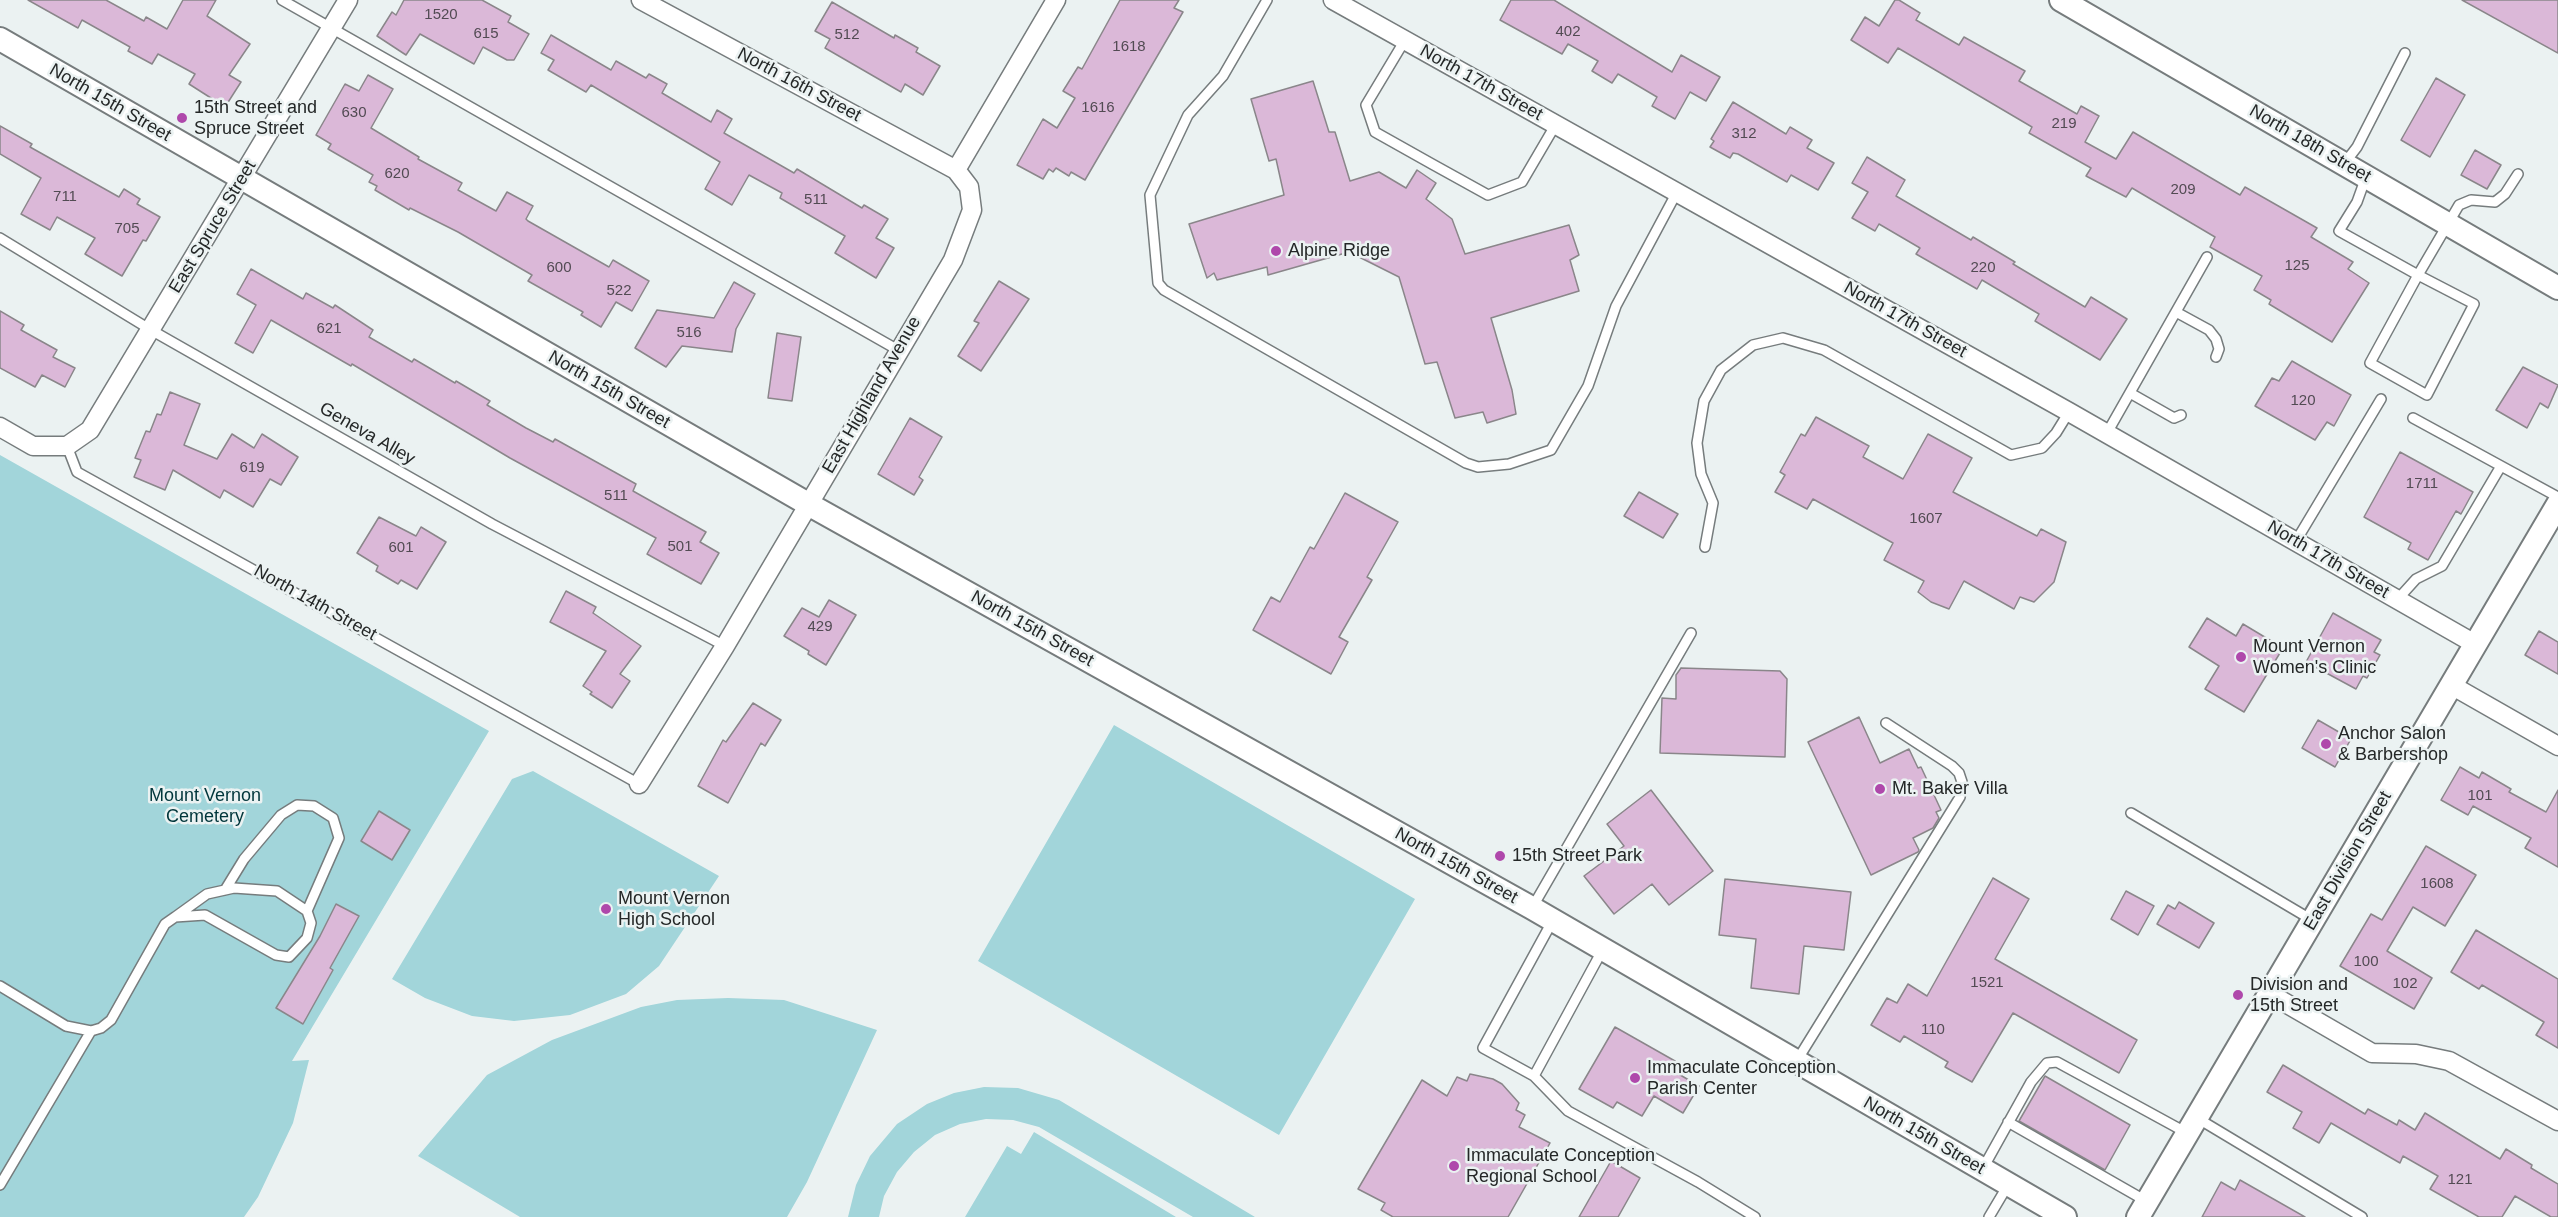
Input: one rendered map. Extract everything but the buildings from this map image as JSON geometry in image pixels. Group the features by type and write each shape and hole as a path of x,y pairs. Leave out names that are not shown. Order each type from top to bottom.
{"street":[{"name":"East Spruce Street","path":"67,446 90,430 243,179 348,0"},
{"name":"North 16th Street","path":"641,0 956,170"},
{"path":"956,170 1056,0"},
{"name":"North 17th Street","path":"1333,0 2107,433 2475,644"},
{"name":"North 18th Street","path":"2061,0 2558,288"},
{"name":"North 15th Street","path":"0,39 808,504 1532,908 2065,1217"},
{"name":"East Highland Avenue","path":"639,784 725,646 952,260 972,210 969,187 956,170"},
{"path":"0,427 33,446 67,446"},
{"name":"East Division Street","path":"2143,1209 2558,504"},
{"path":"2451,685 2558,746"},
{"path":"2270,994 2372,1053 2416,1054 2449,1061 2558,1121"}],"lane":[{"path":"282,0 898,350"},
{"path":"1267,0 1223,76 1188,115 1150,195 1158,283 1164,290 1466,463 1478,468 1509,464 1551,450 1588,386 1616,306 1677,192"},
{"path":"1405,40 1366,105 1374,132 1488,195 1522,182 1556,124"},
{"path":"2344,164 2356,147 2405,53"},
{"path":"2366,177 2357,202 2339,231 2418,275 2474,304 2427,395 2370,363 2418,275 2447,223 2459,205 2470,200 2495,202 2501,198 2518,174"},
{"name":"Geneva Alley","path":"0,238 151,330 492,524 725,646"},
{"path":"2107,433 2207,257"},
{"path":"2175,312 2209,330 2216,339 2219,349 2216,357"},
{"path":"1705,547 1713,503 1701,474 1697,443 1704,401 1721,370 1753,345 1783,338 1824,350 2011,455 2042,448 2056,433 2069,412"},
{"path":"2130,393 2174,418 2181,415"},
{"path":"2296,541 2380,399"},
{"path":"2413,418 2558,497"},
{"name":"North 14th Street","path":"67,446 77,472 639,784"},
{"path":"2397,600 2416,579 2442,566 2501,466"},
{"path":"1532,908 1691,633"},
{"path":"1796,1062 1960,797 1962,782 1959,773 1952,766 1886,723"},
{"path":"225,890 244,859 280,815 297,805 314,806 333,818 339,838 307,911"},
{"path":"2131,813 2314,921"},
{"path":"0,986 66,1026 92,1031 101,1028 111,1020 165,924 207,894 234,888 277,891 307,911 311,923 307,938 289,957 276,956 205,915 175,917"},
{"path":"1553,920 1483,1048 1534,1076 1568,1111 1698,1182 1755,1217"},
{"path":"1534,1076 1603,950"},
{"path":"0,1185 92,1031"},
{"path":"1982,1170 2031,1082 2047,1063 2057,1062 2192,1126 2362,1217"},
{"path":"2008,1122 2143,1209"},
{"path":"1989,1217 2008,1185"}],"green space":[{"name":"Mount Vernon Cemetery","path":"0,455 489,731 292,1061 309,1060 293,1123 258,1197 244,1217 0,1217"},
{"path":"1114,725 1415,899 1279,1135 978,961"},
{"path":"533,771 719,876 659,966 626,994 570,1015 514,1021 472,1016 425,998 392,979 512,779"},
{"path":"728,998 784,1000 877,1030 807,1182 787,1217 520,1217 418,1156 487,1075 552,1040 641,1007 677,1000"},
{"path":"984,1087 1018,1088 1059,1100 1255,1217 1193,1217 1039,1127 1013,1120 986,1119 960,1124 935,1135 914,1152 897,1172 884,1196 879,1217 848,1217 856,1185 870,1156 897,1124 927,1104 954,1093"},
{"path":"1034,1132 1176,1217 965,1217 1007,1146 1021,1154"}],"place":[{"name":"15th Street and Spruce Street","path":"182,118"},
{"name":"Alpine Ridge","path":"1276,251"},
{"name":"Mount Vernon Women's Clinic","path":"2241,657"},
{"name":"Anchor Salon & Barbershop","path":"2326,744"},
{"name":"Mt. Baker Villa","path":"1880,789"},
{"name":"15th Street Park","path":"1500,856"},
{"name":"Mount Vernon High School","path":"606,909"},
{"name":"Division and 15th Street","path":"2238,995"},
{"name":"Immaculate Conception Parish Center","path":"1635,1078"},
{"name":"Immaculate Conception Regional School","path":"1454,1166"}]}
